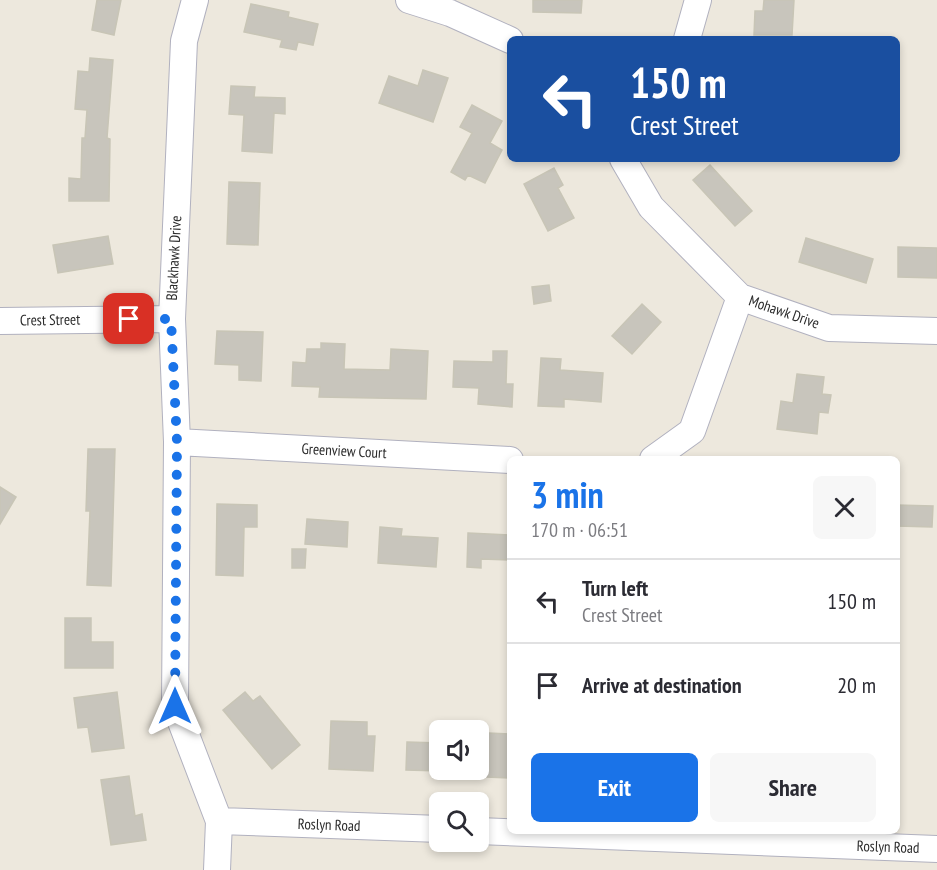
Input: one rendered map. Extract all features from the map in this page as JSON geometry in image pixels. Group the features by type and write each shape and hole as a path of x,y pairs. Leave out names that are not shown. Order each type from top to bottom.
{"street":[{"name":"Blackhawk Drive","path":"195,0 184,41 171,319 177,442 175,706 219,821 218,870"},
{"path":"409,0 450,13 507,39"},
{"path":"688,36 698,0"},
{"name":"Mohawk Drive","path":"625,162 651,207 740,297 829,327 937,331"},
{"path":"656,456 692,431 740,297"},
{"name":"Crest Street","path":"0,321 171,319"},
{"name":"Greenview Court","path":"177,442 507,460"},
{"name":"Roslyn Road","path":"219,821 429,830"},
{"name":"Roslyn Road","path":"489,831 507,832"},
{"name":"Roslyn Road","path":"554,834 937,849"}],"building":[{"path":"97,0 121,0 114,35 92,30"},
{"path":"533,0 582,0 581,13 533,12"},
{"path":"764,0 794,0 792,35 754,35 755,11 763,11"},
{"path":"251,4 289,12 288,17 318,24 313,45 298,42 296,50 280,47 282,40 244,32"},
{"path":"90,58 113,60 107,138 110,139 109,201 69,201 69,178 81,179 82,138 85,138 87,110 75,109 78,71 89,72"},
{"path":"423,70 448,78 433,122 379,103 389,76 418,86"},
{"path":"231,86 255,87 254,97 285,98 285,114 274,113 272,153 242,151 244,115 229,114"},
{"path":"472,105 502,121 490,143 502,150 485,183 468,175 465,180 451,172 472,133 460,127"},
{"path":"710,165 752,211 735,226 693,180"},
{"path":"554,168 563,185 558,188 574,218 548,231 524,184"},
{"path":"229,182 260,183 258,245 227,244"},
{"path":"108,236 113,264 58,273 53,245"},
{"path":"806,238 873,259 866,283 799,262"},
{"path":"898,247 937,248 937,278 898,277"},
{"path":"549,285 551,301 534,304 532,287"},
{"path":"642,304 661,322 632,354 612,336"},
{"path":"217,331 263,332 261,381 239,380 239,365 215,364"},
{"path":"321,343 345,344 344,369 390,370 391,349 428,351 426,399 319,397 320,387 292,386 293,362 306,363 307,349 321,349"},
{"path":"493,351 507,351 506,384 513,384 512,407 478,404 479,388 453,387 454,361 493,362"},
{"path":"541,358 561,359 560,370 603,373 601,402 564,399 564,407 538,406"},
{"path":"797,374 824,377 822,394 831,395 828,413 819,412 817,434 777,429 781,401 793,403"},
{"path":"88,449 115,449 111,586 87,585 90,511 86,511"},
{"path":"0,487 16,497 0,524"},
{"path":"217,504 257,505 257,527 244,527 243,576 216,575"},
{"path":"900,505 933,506 932,527 900,526"},
{"path":"307,519 348,522 347,547 305,544"},
{"path":"380,527 402,529 401,536 438,538 436,567 378,563"},
{"path":"468,533 507,535 507,560 481,559 481,568 467,567"},
{"path":"292,549 306,549 305,568 292,568"},
{"path":"65,618 91,618 91,642 113,642 113,668 65,668"},
{"path":"117,692 124,748 92,752 88,727 78,728 74,698"},
{"path":"245,692 253,701 260,696 300,745 272,769 223,710"},
{"path":"331,721 367,722 367,736 375,736 373,771 329,769"},
{"path":"489,733 507,734 507,778 489,777"},
{"path":"407,742 429,743 429,771 406,770"},
{"path":"129,776 135,816 142,814 146,840 111,845 101,780"}],"route":[{"path":"129,319 171,319 177,442 175,706"}]}
